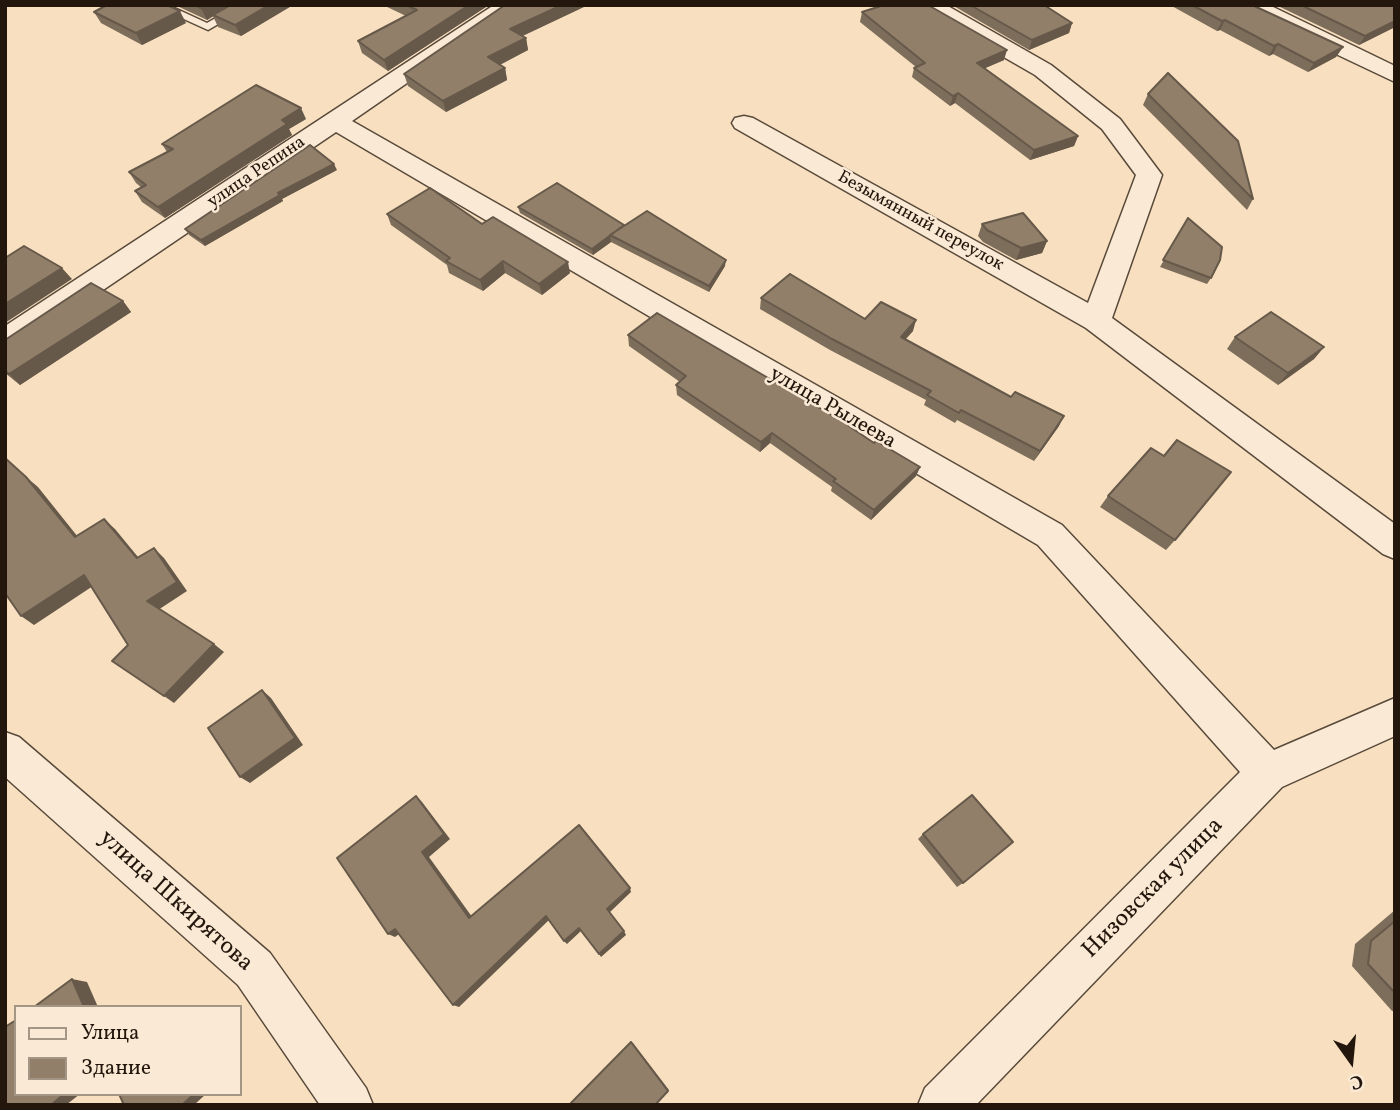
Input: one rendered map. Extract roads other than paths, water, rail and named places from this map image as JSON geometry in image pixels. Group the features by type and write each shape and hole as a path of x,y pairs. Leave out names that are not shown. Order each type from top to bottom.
{"street":[{"name":"улица Репина","path":"5,341 509,5"},
{"path":"930,5 1043,70 1111,124 1149,174 1096,321"},
{"path":"1251,5 1395,75"},
{"name":"улица Рылеева","path":"335,121 1050,534 1268,774"},
{"name":"Безымянный переулок","path":"744,123 1096,321 1395,544"},
{"name":"Низовская улица","path":"942,1105 1268,774 1395,716"},
{"name":"улица Шкирятова","path":"5,751 254,969 349,1105"}],"lane":[{"path":"158,5 208,27 246,5"}]}
